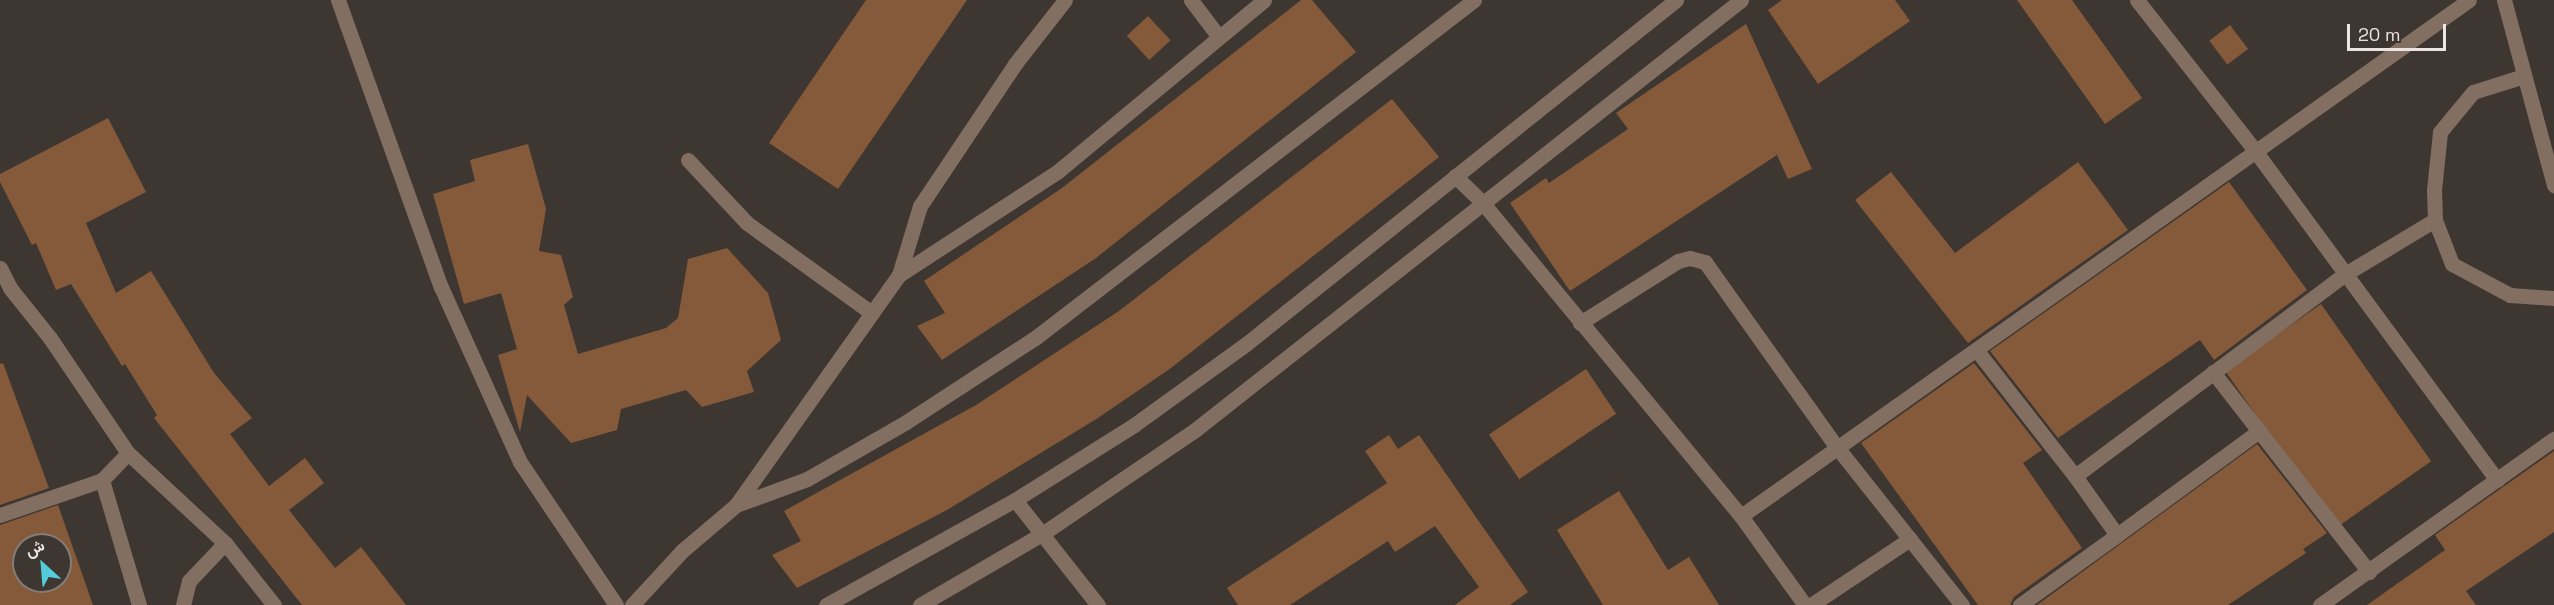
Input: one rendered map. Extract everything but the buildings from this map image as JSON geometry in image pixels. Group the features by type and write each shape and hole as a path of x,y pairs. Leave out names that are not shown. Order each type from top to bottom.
{"street":[{"path":"338,0 441,287 520,462 616,605"},
{"path":"632,605 683,550 736,505 899,275 920,206 1015,64 1065,0"},
{"path":"1191,0 1219,36"},
{"path":"899,275 1057,172 1264,0"},
{"path":"736,505 807,479 906,422 1035,338 1474,0"},
{"path":"826,605 1015,500 1134,425 1246,344 1676,0"},
{"path":"920,605 1042,534 1195,430 1741,0"},
{"path":"2137,0 2256,152 2497,480"},
{"path":"1741,516 1836,446 1978,351 2469,0"},
{"path":"2504,0 2554,185"},
{"path":"2524,76 2473,92 2440,132 2433,190 2435,220 2452,264 2510,295 2554,298"},
{"path":"688,160 747,223 872,313"},
{"path":"1455,176 1482,202 1741,516 1805,605"},
{"path":"2075,476 2345,274 2435,220"},
{"path":"1580,323 1678,261 1690,258 1704,262 1836,446 1962,605"},
{"path":"0,268 5,289 50,338 128,453 225,543 274,605"},
{"path":"1978,351 2075,476 2117,535"},
{"path":"2213,372 2369,572"},
{"path":"2020,605 2259,431"},
{"path":"2320,605 2554,439"},
{"path":"0,515 102,480 128,453"},
{"path":"102,480 139,605"},
{"path":"1015,500 1098,605"},
{"path":"1811,605 1910,539"},
{"path":"183,605 189,581 225,543"}]}
